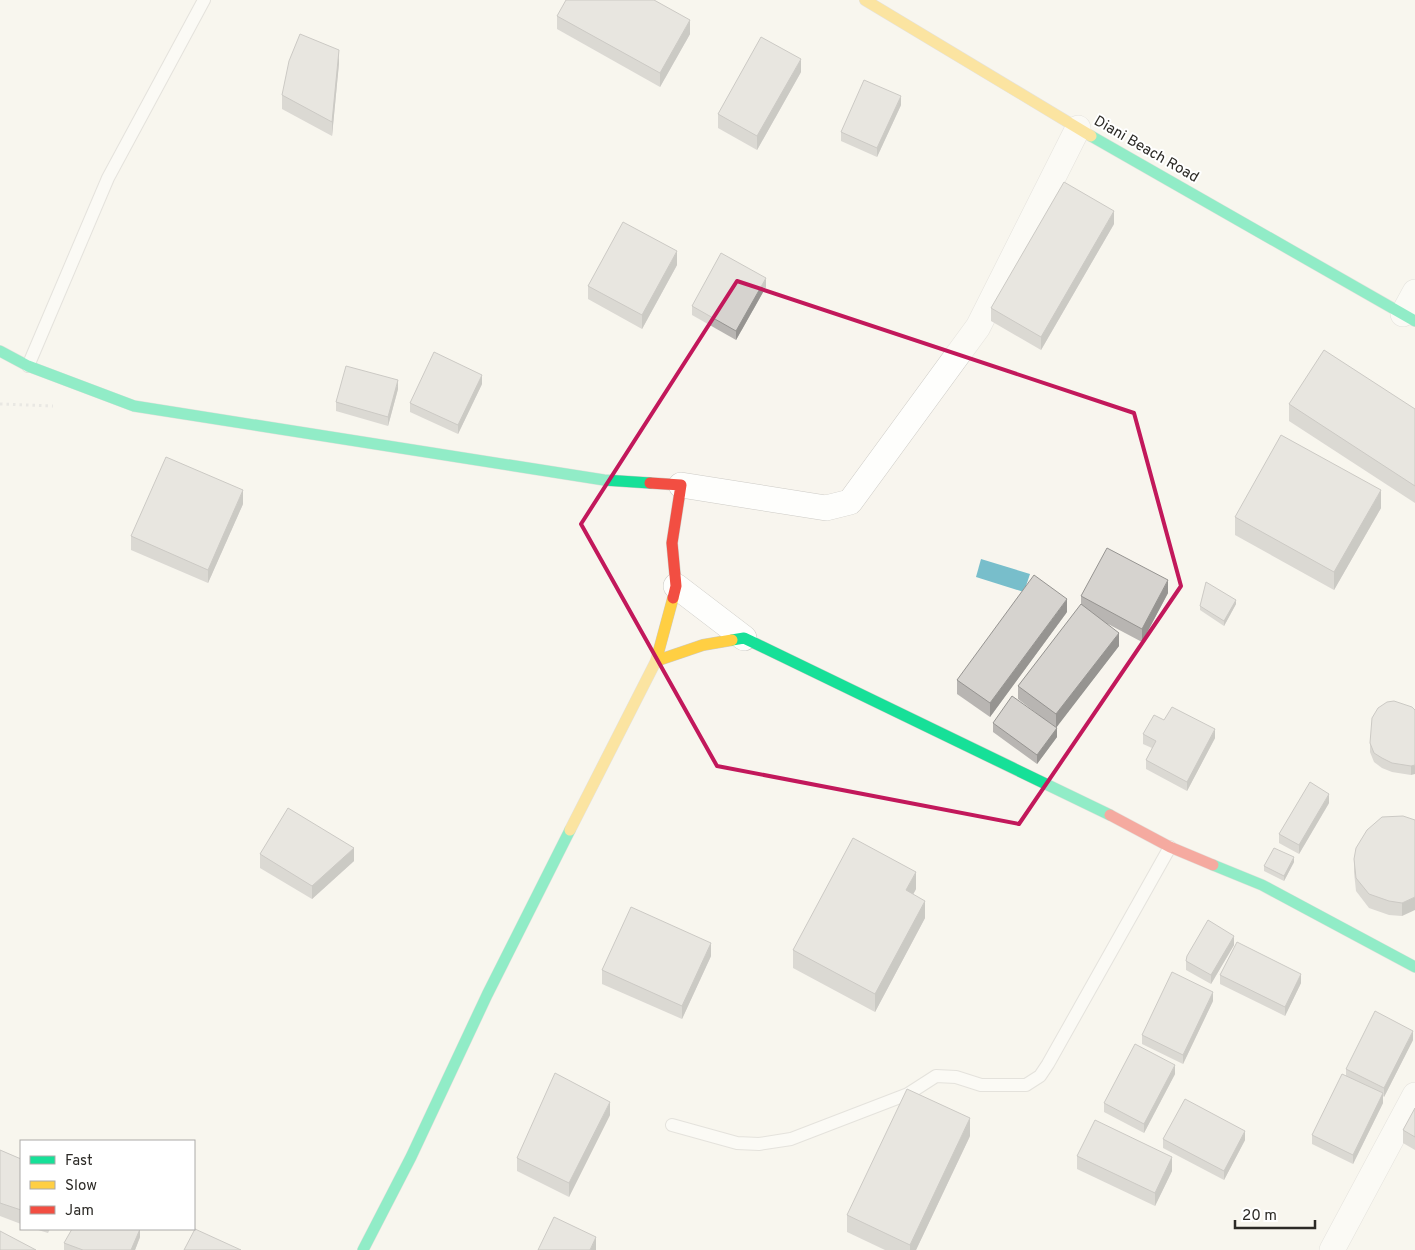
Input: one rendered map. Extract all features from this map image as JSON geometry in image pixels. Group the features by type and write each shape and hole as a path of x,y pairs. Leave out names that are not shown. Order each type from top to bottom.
{"street":[{"name":"Diani Beach Road","path":"865,0 894,8 1078,128 1409,318"},
{"path":"0,351 28,366 134,406 604,480 681,485 826,508 850,502 978,327 1078,128"},
{"path":"1409,318 1415,292"},
{"path":"363,1250 411,1157 487,995 656,661 676,586 672,543 681,485"},
{"path":"676,586 744,638 1123,821 1170,847 1262,885 1415,967"},
{"path":"656,661 703,645 744,638"},
{"path":"1332,1250 1415,1095"}],"lane":[{"path":"28,366 108,178 204,0"},
{"path":"672,1125 737,1142 759,1144 791,1139 908,1094 936,1076 956,1077 981,1085 1026,1086 1040,1076 1048,1064 1170,847"}],"highlighted area":[{"path":"737,281 1134,413 1181,586 1019,824 717,766 581,524"}],"water":[{"path":"981,559 1030,574 1024,592 976,577"}],"building":[{"path":"566,0 654,0 690,20 660,73 557,16"},
{"path":"300,34 339,50 332,122 282,95 289,61"},
{"path":"761,37 801,59 757,136 718,114"},
{"path":"864,80 901,96 877,148 841,132"},
{"path":"1064,182 1114,211 1041,337 991,308"},
{"path":"623,222 677,251 642,315 588,286"},
{"path":"721,253 766,278 736,331 692,306"},
{"path":"1324,350 1415,409 1415,486 1289,404"},
{"path":"434,352 482,375 458,425 410,403"},
{"path":"346,366 398,380 388,417 336,402"},
{"path":"1281,435 1381,490 1334,572 1235,517"},
{"path":"166,457 243,490 208,570 131,536"},
{"path":"1107,548 1168,580 1142,629 1081,596"},
{"path":"1034,575 1067,599 990,703 957,680"},
{"path":"1206,582 1236,600 1224,621 1200,606"},
{"path":"1081,604 1119,633 1056,714 1018,686"},
{"path":"1012,696 1057,728 1037,755 993,723"},
{"path":"1394,701 1412,707 1415,710 1415,765 1392,763 1374,753 1370,743 1372,718 1378,708 1387,702"},
{"path":"1172,707 1215,729 1187,782 1146,760 1156,741 1143,734 1154,715 1164,720"},
{"path":"1310,782 1329,794 1299,845 1279,834"},
{"path":"288,808 354,848 312,886 260,854"},
{"path":"1403,816 1415,820 1415,897 1402,903 1369,894 1356,878 1354,859 1356,848 1367,830 1382,817"},
{"path":"853,838 916,872 906,890 925,901 875,994 793,950"},
{"path":"1274,848 1294,857 1284,876 1264,866"},
{"path":"631,907 711,943 682,1006 602,970"},
{"path":"1208,920 1234,936 1211,975 1186,961"},
{"path":"1237,942 1301,974 1285,1007 1220,975"},
{"path":"1172,972 1213,992 1183,1055 1142,1035"},
{"path":"1375,1011 1413,1031 1384,1088 1346,1069"},
{"path":"1135,1044 1175,1065 1144,1124 1104,1103"},
{"path":"555,1073 610,1102 569,1183 517,1158"},
{"path":"1342,1074 1383,1093 1353,1155 1312,1135"},
{"path":"907,1089 970,1118 910,1245 847,1215"},
{"path":"1185,1099 1245,1131 1224,1171 1163,1139"},
{"path":"1415,1108 1415,1137 1403,1130"},
{"path":"1095,1120 1172,1157 1155,1193 1077,1156"},
{"path":"0,1150 20,1159 20,1210 0,1203"},
{"path":"554,1217 596,1237 590,1250 538,1250"},
{"path":"195,1229 241,1250 184,1250"},
{"path":"71,1230 140,1230 131,1250 83,1250 64,1243"},
{"path":"0,1231 36,1250 0,1250"}],"traffic: fast":[{"path":"1091,136 1415,321"},
{"path":"0,351 28,366 134,406 604,480 650,483"},
{"path":"732,640 744,638 1110,815"},
{"path":"363,1250 411,1157 487,995 570,830"},
{"path":"1213,865 1262,885 1415,967"}],"traffic: slow":[{"path":"865,0 1091,136"},
{"path":"656,661 673,598"},
{"path":"570,830 656,661 703,645 732,640"}],"traffic: jam":[{"path":"650,483 681,485 672,543 676,586 673,598"},
{"path":"1110,815 1170,847 1213,865"}]}
